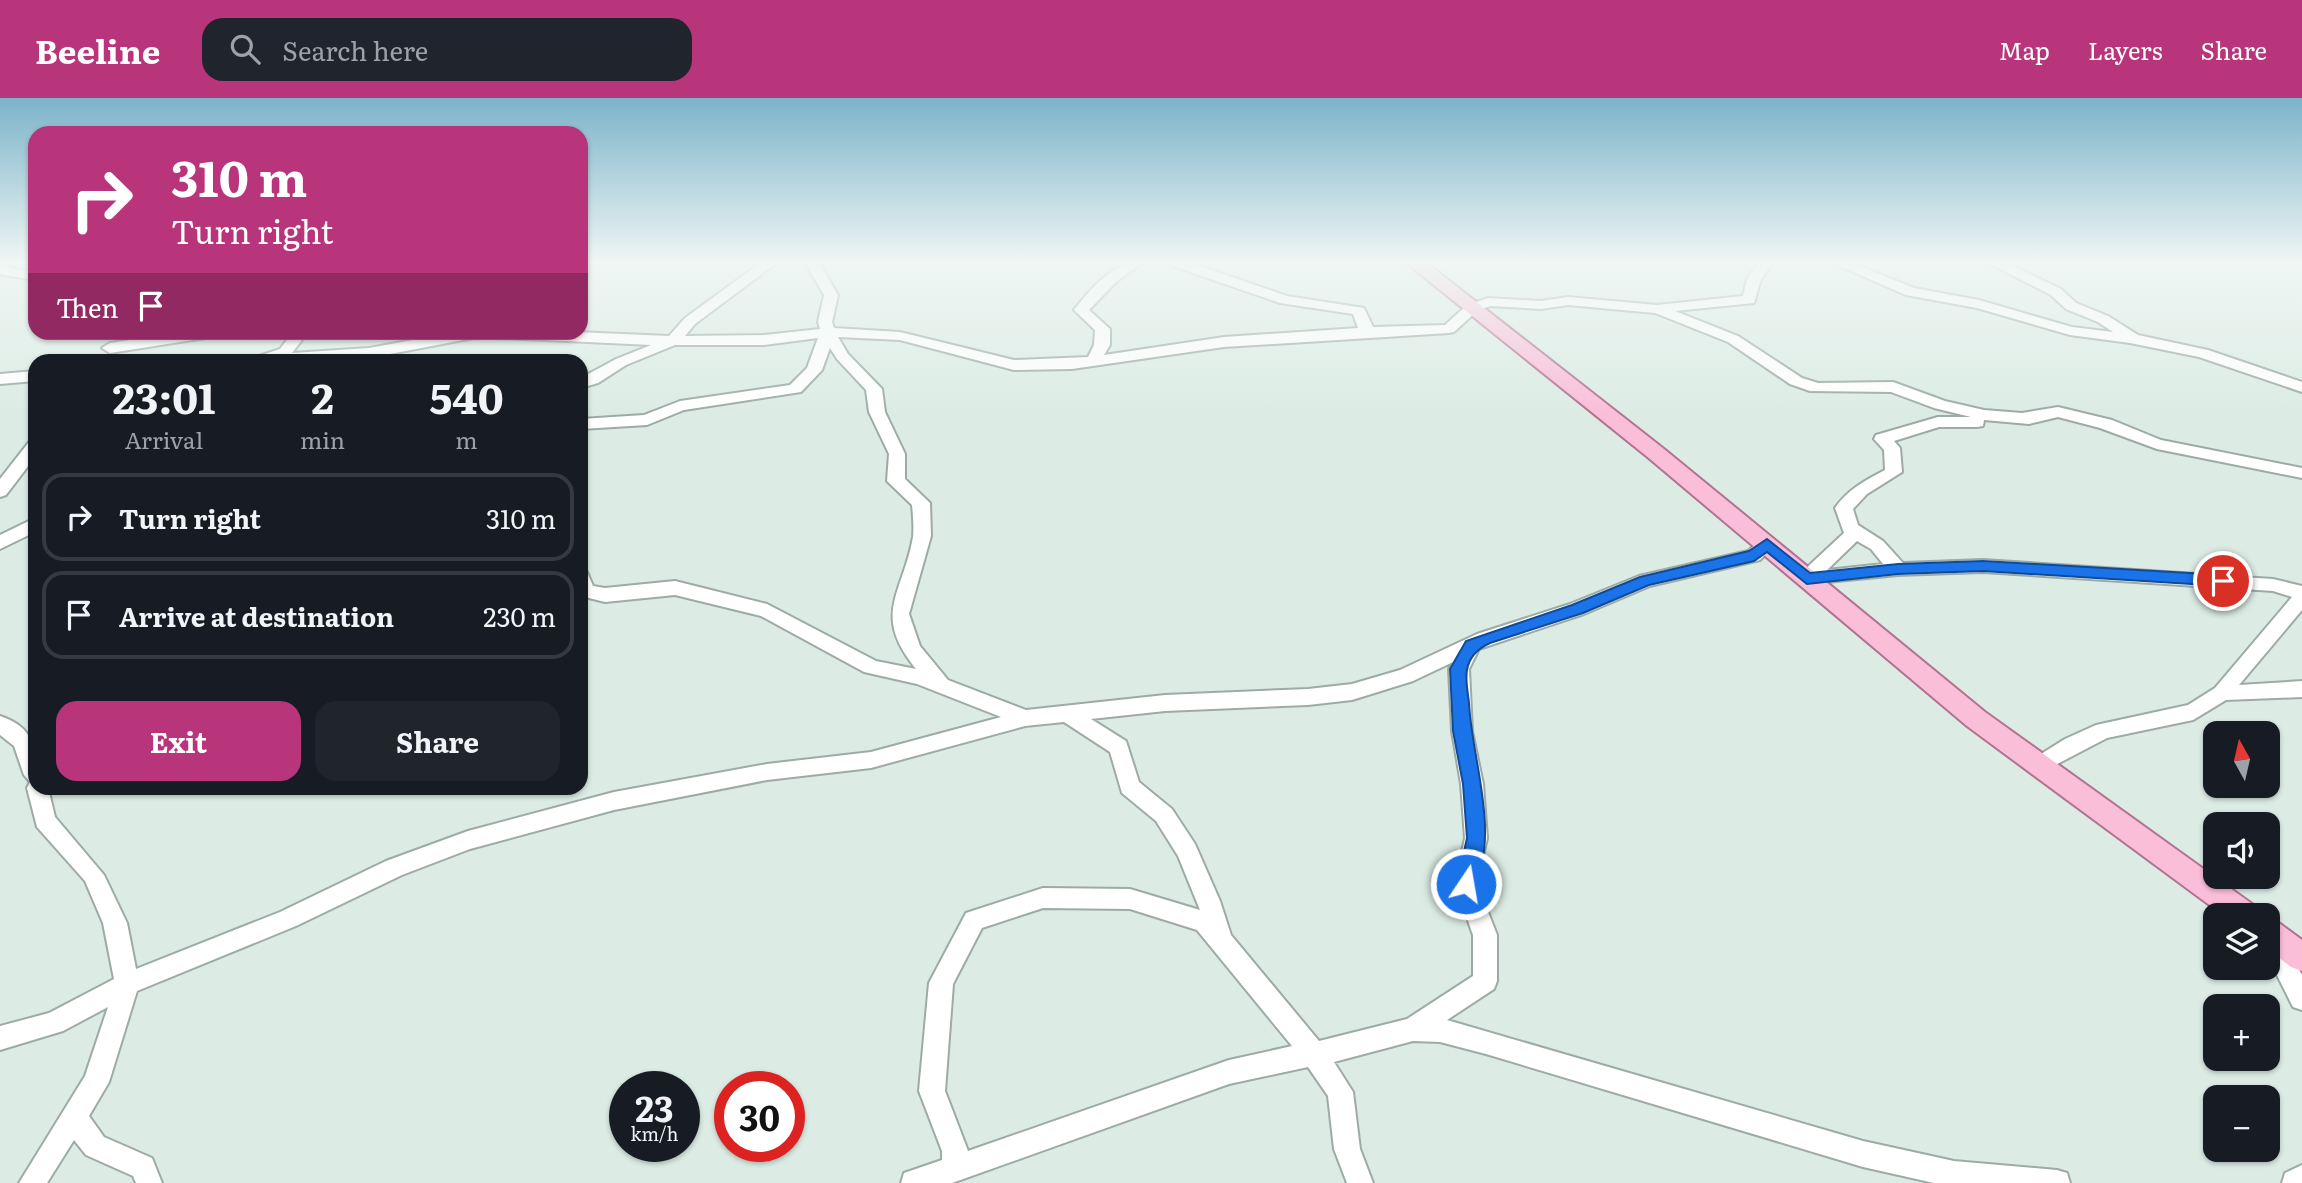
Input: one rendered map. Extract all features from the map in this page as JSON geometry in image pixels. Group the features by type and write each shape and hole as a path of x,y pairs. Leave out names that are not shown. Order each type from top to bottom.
{"main road":[{"path":"1477,312 1657,454 1976,719 2229,903"},
{"path":"2280,941 2302,957"}],"street":[{"path":"588,381 621,362 673,341 690,321 703,312"},
{"path":"827,312 825,322 828,332 842,356 874,389 877,412 897,454 896,481 921,503 922,536 900,614 911,649 941,685"},
{"path":"1083,312 1103,329 1102,345 1093,361"},
{"path":"1359,312 1367,332"},
{"path":"588,337 673,341 764,340 828,332 901,336 1014,365 1093,361 1224,342 1449,329 1468,312"},
{"path":"1664,312 1733,339 1796,381 1816,388 1893,387 1940,405 1984,415 2029,419"},
{"path":"2005,312 2070,331 2203,353 2302,387"},
{"path":"2085,312 2103,319 2133,340"},
{"path":"588,424 647,420 680,406 796,389 814,370 828,332"},
{"path":"107,354 178,340"},
{"path":"278,354 285,352 295,340"},
{"path":"378,354 445,340"},
{"path":"0,379 28,377"},
{"path":"1898,569 1877,545 1850,528 1844,508 1861,490 1894,472 1892,448 1882,439 1938,422 2029,419 2058,412 2106,424 2157,444 2302,473"},
{"path":"0,491 28,455"},
{"path":"0,543 28,528"},
{"path":"1807,578 1856,532"},
{"path":"0,1038 54,1023 127,984 288,919 394,868 468,840 673,789 767,772 871,760 1025,718 1166,703 1308,697 1352,692 1406,676 1472,645 1577,609 1646,581 1754,555 1767,544"},
{"path":"1807,578 1898,569 1983,566 2273,584 2302,593"},
{"path":"588,592 605,595 675,588 767,611 871,667 941,685 1025,718"},
{"path":"2040,765 2072,745 2103,732 2193,712 2222,693 2302,598"},
{"path":"914,1183 1229,1072 1350,1046 1413,1028 1485,981 1485,935 1466,884 1476,838 1472,784 1462,731 1459,669 1472,645"},
{"path":"2222,693 2302,689"},
{"path":"1068,714 1119,747 1130,787 1164,816 1187,851 1209,901 1220,939"},
{"path":"0,724 23,741 28,755"},
{"path":"32,1183 96,1082 127,984 115,923 110,911 93,875 45,821 39,795"},
{"path":"955,1168 955,1151 932,1091 941,983 974,920 1043,898 1130,899 1205,922 1313,1053 1340,1092 1348,1149 1360,1183"},
{"path":"2280,956 2302,999"},
{"path":"1413,1028 1440,1030 1486,1042 1875,1157 1954,1174 2057,1183"},
{"path":"74,1117 95,1146 142,1167 149,1183"},
{"path":"2295,1183 2302,1178"}],"route":[{"path":"1466,884 1476,838 1472,784 1462,731 1459,669 1472,645 1485,639 1577,609 1646,581 1754,555 1767,544 1807,578 1898,569 1983,566 2223,581"}]}
